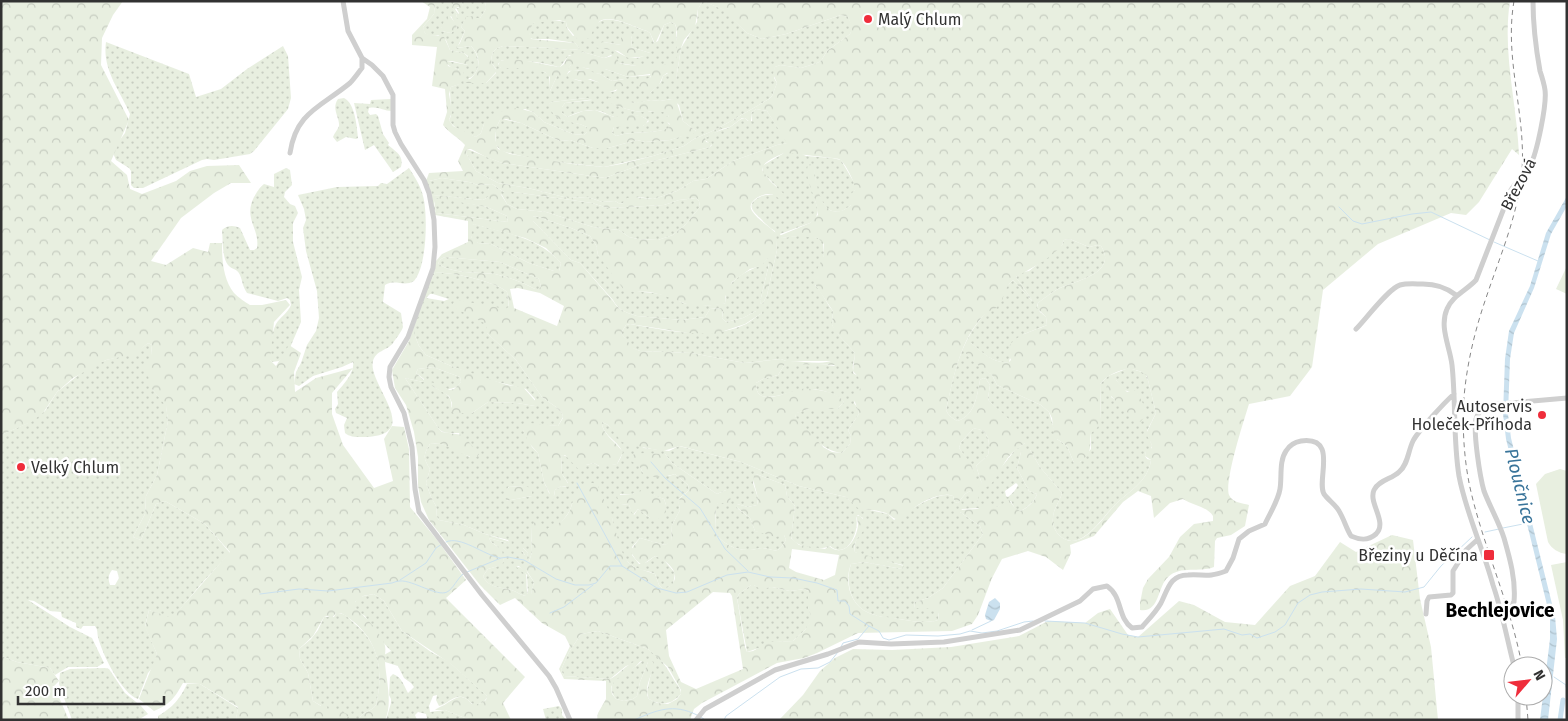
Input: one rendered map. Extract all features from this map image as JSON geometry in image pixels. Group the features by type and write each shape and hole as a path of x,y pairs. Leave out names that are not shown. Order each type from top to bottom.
{"street":[{"path":"343,1 348,31 362,58 362,68"},
{"name":"Březová","path":"1456,295 1476,280 1511,190 1531,165 1546,91 1540,70 1533,1"},
{"path":"362,58 383,76 393,95 393,125 395,132 424,180 429,193 434,220 435,247 433,268 408,338 390,367 389,377 391,388 404,413 412,447 415,489 419,512 468,577 548,676 556,688 570,720"},
{"path":"290,154 297,128 306,117 327,98 350,83 362,68 372,65"},
{"path":"1356,329 1378,306 1383,297 1400,284 1437,286 1448,289 1456,295 1447,308 1444,326 1452,364 1455,443 1459,477 1493,584 1511,656"},
{"path":"696,720 705,709 775,670 828,654 859,642 891,644 944,642 1020,630 1073,605 1093,589 1102,586 1107,586 1118,596 1122,617 1126,624 1132,628 1142,627 1160,604 1166,588 1172,580 1188,574 1213,576 1226,571 1233,558 1239,539 1249,531 1265,524 1280,490 1283,456 1287,449 1299,441 1316,443 1321,448 1325,457 1323,493 1339,511 1351,536 1363,540 1369,538 1376,534 1380,521 1374,502 1373,494 1375,488 1381,482 1399,473 1404,466 1414,439 1454,394"},
{"path":"1500,611 1511,606 1514,602 1515,592 1512,571 1500,528 1481,480 1476,420 1481,410 1494,404 1567,398"},
{"path":"1426,614 1429,597 1452,595 1453,571 1466,550 1478,540"},
{"path":"1518,706 1518,720"}],"green space":[{"path":"1,1 123,1 113,15 102,38 101,65 129,120 111,161 127,175 130,189 142,194 176,181 190,171 207,166 239,165 251,183 231,183 214,193 181,218 151,261 166,265 193,248 208,252 210,243 222,243 225,276 230,288 236,295 250,305 262,305 286,300 290,305 274,322 270,360 276,366 289,345 301,353 294,372 295,392 316,378 353,368 332,393 332,414 343,445 374,488 393,481 384,439 392,426 404,427 409,449 410,507 438,541 466,580 446,598 525,677 503,703 511,720 470,720 445,710 435,710 460,697 472,704 479,704 486,700 487,696 451,664 402,631 384,601 374,594 363,596 355,602 355,608 375,629 385,645 389,706 385,720 359,720 362,715 376,705 379,691 378,664 370,641 363,631 341,613 336,613 332,618 324,617 313,636 299,649 300,659 308,673 313,701 321,706 326,704 328,710 337,709 349,715 346,720 236,720 238,707 200,684 183,683 171,700 154,711 139,699 157,654 145,627 149,610 172,618 230,552 205,524 165,501 156,504 141,540 133,537 145,514 146,496 157,475 168,421 166,406 152,389 145,366 151,355 152,345 148,343 135,354 106,360 73,378 57,392 43,413 31,422 1,435"},
{"path":"421,1 435,2 434,14 423,27 425,33 444,37 450,50 464,53 469,58 468,65 447,61 448,66 464,71 459,84 466,82 475,74 478,63 478,57 471,46 456,48 465,31 461,27 466,17 480,18 486,9 485,1 1510,1 1508,20 1509,59 1519,155 1512,149 1479,202 1466,215 1451,213 1378,244 1323,290 1312,367 1290,396 1249,404 1235,451 1228,488 1229,495 1233,500 1249,505 1245,526 1231,535 1217,538 1215,541 1214,567 1179,571 1168,577 1164,581 1155,604 1151,608 1140,610 1143,588 1148,579 1169,557 1180,537 1194,524 1213,521 1213,516 1207,510 1183,499 1170,503 1154,518 1151,496 1138,491 1123,502 1094,536 1070,545 1071,553 1063,570 1046,557 1028,551 1002,559 992,578 978,615 972,624 952,631 858,633 804,658 777,663 702,703 694,709 690,720 597,720 598,713 606,699 606,681 564,679 559,669 570,646 565,636 542,623 515,598 500,605 480,585 429,520 421,502 414,432 406,405 395,388 392,370 409,341 436,261 442,254 468,242 468,221 435,215 426,181 429,173 463,171 458,161 465,145 443,125 447,112 445,89 432,86 437,47 412,45 412,35 427,19 430,7","holes":["702,2 724,10 747,33 762,39 786,34 841,15 848,17 852,27 850,34 827,51 821,61 801,68 780,65 775,67 773,74 777,83 769,99 684,146 621,164 604,167 510,154 498,149 497,127 500,120 506,119 521,123 560,141 570,140 593,148 608,148 637,140 645,142 670,140 683,136 690,137 696,131 683,121 676,100 651,100 634,103 611,97 608,98 610,103 626,109 642,112 659,111 669,116 661,119 661,121 669,123 669,128 616,136 612,133 614,127 643,126 648,120 641,116 629,114 614,117 595,110 583,111 567,117 562,113 562,107 565,103 595,99 586,98 548,104 551,111 560,119 587,127 587,132 584,135 573,134 544,122 533,112 517,108 505,110 491,116 484,124 481,133 476,137 453,126 449,120 452,112 449,94 451,87 463,83 486,83 497,71 491,62 493,53 497,48 503,46 580,49 575,43 531,39 529,32 533,23 559,20 566,22 567,27 579,41 590,38 598,22 605,19 617,20 647,31 650,33 655,44 664,25 671,22 675,24 677,29 676,80 684,40 695,27 698,9","756,109 767,111 787,143 733,161 706,179 693,181 677,191 653,199 627,198 620,204 615,201 602,202 588,197 568,198 498,183 476,171 466,153 467,149 471,149 502,163 605,178 642,164 710,147 712,143 706,142 705,138 730,127 742,118 751,123 751,113","784,153 839,159 847,169 855,187 851,194 851,205 841,211 834,211 823,202 819,193 814,167 811,164 808,165 807,176 818,215 810,223 779,236 782,238 799,236 818,238 824,244 824,255 817,270 814,283 833,311 832,325 835,331 855,353 853,371 861,381 861,387 854,399 859,414 848,430 851,436 850,444 842,453 832,452 823,447 795,416 797,413 808,409 837,409 844,402 839,397 835,394 815,389 796,390 767,397 759,394 756,383 778,375 785,364 839,365 840,363 834,360 817,363 781,359 745,363 691,353 640,351 633,348 621,333 626,325 630,324 688,333 715,334 745,324 762,313 763,310 726,322 722,318 723,310 721,308 710,309 705,317 682,320 630,314 617,307 580,263 571,260 533,221 535,216 590,236 596,245 598,255 624,290 658,294 694,306 726,303 725,297 732,282 750,269 761,266 768,258 769,264 761,304 767,295 777,250 776,233 757,217 752,211 751,205 755,199 762,195 770,194 780,199 785,195 770,181 762,170 765,164","442,178 478,185 492,184 504,192 592,203 608,208 664,205 679,200 696,198 699,201 700,207 685,225 673,235 658,240 638,239 629,237 619,230 593,227 546,212 517,209 507,204 500,193 490,186 488,197 483,200 433,195 429,188 429,181","436,198 487,207 507,216 508,222 436,213 434,203","473,224 525,238 546,248 561,263 559,271 529,263 491,244 478,243 471,237","1070,239 1089,247 1101,246 1105,256 1104,263 1092,275 1058,289 1038,303 1037,308 1046,317 1047,325 1020,336 1014,341 1009,346 1008,352 1011,360 1009,362 993,360 971,343 966,346 966,354 971,360 992,375 997,385 1041,405 1049,412 1052,418 1054,435 1067,446 1074,463 1077,464 1086,457 1090,446 1091,433 1101,421 1100,384 1116,372 1129,369 1142,372 1147,376 1156,413 1146,434 1152,448 1146,450 1145,456 1151,460 1149,468 1141,481 1113,507 1096,527 1082,538 1074,541 1067,540 1059,535 1054,527 1053,515 1062,493 1040,467 1030,450 1027,449 1021,452 1017,468 1029,491 1037,494 1036,497 1028,507 1020,511 1009,500 997,507 990,503 977,509 959,510 980,526 983,534 943,588 928,598 915,602 914,608 930,609 939,613 938,620 919,622 880,616 862,609 853,599 848,578 851,564 864,562 902,569 904,566 855,552 855,543 864,530 864,520 860,516 856,516 858,525 855,536 845,549 840,550 829,546 825,549 799,545 791,538 795,506 787,496 785,485 756,474 754,475 754,483 758,497 757,505 748,507 737,504 735,506 750,518 755,531 775,537 784,535 786,540 778,550 762,548 745,550 735,548 715,533 718,503 730,503 731,494 726,490 717,494 672,463 665,454 638,453 634,454 630,460 640,467 644,475 660,477 675,474 688,485 689,490 679,500 680,510 672,525 671,541 665,545 640,538 630,551 642,565 655,556 670,566 675,574 675,579 667,587 662,588 659,585 655,574 634,567 628,562 621,550 612,518 598,486 593,483 587,483 579,487 569,512 560,523 547,529 541,523 535,522 531,527 532,552 529,562 527,560 528,553 519,547 518,552 522,551 525,555 525,568 534,582 531,594 528,594 526,573 515,566 525,574 524,590 526,596 491,585 483,576 488,569 502,565 504,561 502,550 491,542 489,538 510,544 511,542 464,525 439,520 437,517 436,506 426,483 430,469 425,456 430,444 443,444 471,457 477,457 479,454 463,435 442,432 439,429 405,378 423,382 425,381 416,373 418,369 433,367 460,377 461,382 454,389 450,390 431,382 432,386 449,396 453,413 472,413 488,402 535,406 538,404 523,387 507,385 451,366 426,355 419,346 415,336 415,324 428,286 435,273 472,278 502,288 507,292 509,306 506,309 457,300 453,303 453,307 486,324 487,333 516,360 542,397 562,413 563,418 558,426 530,423 523,425 522,428 529,443 538,453 544,482 553,500 555,490 561,486 568,487 569,485 562,474 561,456 565,455 580,471 585,469 586,465 594,463 601,467 617,464 623,452 604,430 602,422 608,425 622,442 630,445 663,451 680,446 741,462 799,486 846,497 860,510 880,511 901,520 919,505 936,496 953,496 955,502 958,503 970,491 972,500 975,503 977,502 980,492 979,487 971,464 959,448 961,442 973,429 978,429 985,433 989,441 988,455 976,466 985,488 995,479 1004,463 1015,450 1025,443 1025,439 1010,420 989,401 990,385 986,379 980,380 974,405 968,415 957,421 946,410 959,359 976,324 985,314 1002,301 1009,284 1013,280 1032,301 1016,277 1044,261 1061,247 1064,240","445,257 500,262 539,279 541,287 535,289 516,280 495,274 457,271 443,267 438,263","518,288 540,293 564,306 557,326 514,308 510,289","792,549 839,555 835,575 824,580 796,572 789,568","751,585 760,589 772,587 790,591 805,589 808,591 808,607 812,619 805,630 793,641 769,642 753,651 747,652 737,598 739,594","713,592 730,593 743,669 696,689 681,682 669,656 666,630","598,631 648,649 668,667 681,690 681,694 677,699 668,704 657,703 649,699 647,690 653,666 653,662 650,660 640,682 637,696 624,701 616,699 612,694 611,687 617,679 635,667 641,660 628,665 610,679 564,676 561,670 569,652 581,634"]},
{"path":"435,1 454,1 453,9 457,14 456,18 459,13 456,8 460,8 463,5 461,1 485,1 486,9 480,18 465,20 461,27 465,31 457,48 471,46 477,55 478,64 475,73 468,79 486,83 496,73 491,59 494,51 500,47 580,49 575,43 530,38 530,25 542,21 566,22 567,28 573,36 601,21 618,21 647,31 650,33 654,43 658,41 664,25 671,22 675,24 677,30 676,80 681,48 697,22 698,9 702,2 725,10 747,33 762,39 786,34 841,15 848,17 853,27 850,34 827,51 821,61 801,68 780,65 775,67 774,78 777,83 772,96 717,129 694,139 684,146 653,156 604,167 538,160 501,151 496,145 496,128 502,119 521,123 560,141 570,140 593,148 608,148 637,140 645,142 670,140 696,131 683,121 679,105 672,99 637,103 610,102 634,111 662,111 669,115 667,122 670,128 656,131 616,136 612,133 617,125 643,126 649,121 638,116 616,117 595,110 582,111 567,117 562,113 562,107 565,103 592,100 586,98 549,104 555,115 587,127 587,132 584,135 573,134 544,122 533,112 525,109 484,124 481,133 476,137 464,132 454,126 449,120 451,116 450,90 451,87 459,84 459,69 452,68 447,64 447,61 468,65 468,56 464,53 450,50 446,40 438,35 430,36 426,34 423,27 434,14","holes":["451,16 457,28 451,33 441,31 441,28","631,36 631,47 650,53 637,58 631,58 603,42 621,45 621,40","583,52 604,58 611,55 619,63 649,66 668,73 663,76 661,82 650,93 651,75 628,77 605,69 588,69 574,64 557,76 550,91 549,75 544,72 526,68 501,68 498,64 502,60 506,60 536,62 560,67 569,55 577,55","578,70 600,74 612,81 624,79 616,91 610,92 598,82 587,79 581,81 574,79 567,74 569,71"]},
{"path":"454,1 461,1 463,5 461,9 458,7 455,9 460,16 459,19 456,18 457,14 452,8"},
{"path":"449,15 456,24 457,29 451,33 440,30"},
{"path":"623,35 631,36 631,47 650,53 650,56 628,58 618,51 592,46 603,42 621,45 621,37"},
{"path":"106,42 189,74 196,97 221,89 247,69 283,46 288,56 291,98 288,109 250,154 202,160 143,188 134,188 131,185 131,171 116,160 113,153 113,149 125,133 130,114 109,71 105,52"},
{"path":"583,52 604,58 616,55 619,63 638,66 667,64 672,68 650,93 640,89 639,86 641,81 651,77 650,74 628,77 605,69 590,69 571,65 563,76 557,76 549,93 550,77 545,72 518,68 501,68 498,66 500,61 514,60 560,67 568,56"},
{"path":"572,70 600,74 612,81 625,79 626,82 621,88 610,92 605,91 598,82 590,79 583,81 569,78 567,74"},
{"path":"344,98 353,110 358,138 346,137 337,142 333,137 339,126 335,106 338,99"},
{"path":"391,99 392,111 369,108 368,112 370,115 376,114 378,116 383,134 389,143 388,145 401,159 401,167 393,172 374,145 365,150 354,103 370,104 371,100"},
{"path":"756,109 767,111 788,143 777,145 733,161 706,179 693,181 677,191 653,199 639,197 620,204 615,201 602,202 588,197 568,198 498,183 476,171 466,153 467,149 502,163 605,178 642,164 710,147 712,145 705,138 745,118 748,121 752,121 751,113"},
{"path":"784,153 800,153 806,156 841,160 855,184 851,205 842,211 835,212 828,209 819,196 815,170 813,193 818,210 816,218 810,223 780,234 782,238 809,236 823,241 824,255 815,285 833,311 832,325 855,353 853,373 862,382 854,403 859,414 848,430 851,436 850,444 842,453 821,445 803,428 795,416 796,413 808,409 837,409 844,402 840,398 815,389 768,397 760,395 756,387 756,383 763,379 778,375 785,364 835,366 830,361 786,361 781,359 745,363 691,353 640,351 632,348 621,333 626,325 630,324 688,333 718,332 746,324 762,313 756,311 743,318 726,322 722,318 723,312 721,308 710,309 705,317 682,320 630,314 617,306 580,263 571,260 533,221 535,216 590,236 596,245 598,255 632,291 669,296 683,303 705,306 726,303 727,291 734,280 760,265 769,257 761,304 767,295 777,250 775,231 755,213 752,203 765,195 773,195 777,187 763,173 762,166"},
{"path":"286,168 290,170 292,185 285,192 284,197 290,204 295,206 298,213 293,223 293,242 302,277 299,290 301,322 289,350 279,361 272,362 269,359 269,355 273,331 290,308 290,300 287,298 278,301 247,293 239,273 226,262 222,230 231,226 240,228 250,250 257,248 250,211 251,205 261,187 264,184 274,187 274,174"},
{"path":"409,168 421,189 425,204 426,227 422,264 414,281 385,285 383,302 401,313 403,327 393,343 374,357 373,361 373,371 389,406 392,418 391,427 383,434 367,437 347,435 344,425 347,418 336,413 335,409 338,404 337,392 351,374 353,362 313,376 299,386 294,384 296,372 307,345 316,331 319,318 317,291 306,251 303,228 306,220 298,195 337,187 387,184"},
{"path":"442,178 478,185 492,184 504,192 592,203 608,208 664,205 679,200 696,198 699,201 700,207 685,225 673,235 658,240 638,239 629,237 619,230 593,227 546,212 517,209 507,204 502,195 490,187 488,197 483,200 432,195 429,181"},
{"path":"437,197 487,207 507,216 508,222 436,213 434,199"},
{"path":"474,224 509,233 542,247 561,263 559,271 529,263 491,244 478,243 472,240 470,232 471,225"},
{"path":"1070,239 1089,247 1101,246 1105,256 1104,263 1092,275 1058,289 1038,303 1037,306 1040,312 1046,317 1047,325 1024,334 1009,362 993,360 971,343 966,354 992,375 997,385 1041,405 1049,412 1057,439 1067,446 1074,463 1080,462 1091,449 1091,433 1101,417 1100,384 1108,376 1126,369 1145,373 1156,413 1147,431 1152,446 1151,449 1146,451 1145,456 1151,460 1149,468 1141,481 1089,533 1074,541 1067,540 1059,535 1053,523 1054,511 1062,493 1040,467 1030,450 1021,452 1017,468 1029,491 1037,494 1036,497 1020,511 1015,509 1011,501 997,507 962,509 960,512 980,526 983,534 943,588 928,598 915,602 914,608 932,608 939,612 938,620 919,622 884,617 869,613 853,599 849,585 851,564 864,562 902,569 903,565 866,557 855,552 855,545 861,533 863,518 858,515 856,517 857,523 854,536 847,547 842,550 836,550 830,546 815,548 798,544 791,537 795,506 787,496 785,485 756,474 753,483 758,498 757,505 748,507 737,504 737,508 750,518 755,531 784,535 786,540 778,550 762,548 745,550 735,548 715,533 716,505 718,503 727,503 726,490 717,494 672,463 665,454 651,454 639,465 643,473 669,476 675,474 688,485 689,490 679,500 680,510 672,525 671,542 665,545 640,538 632,547 632,555 639,564 647,562 655,556 663,559 675,573 673,585 667,588 662,588 659,585 655,574 638,569 624,557 618,544 612,518 572,503 567,515 556,526 547,529 531,527 532,552 529,562 526,560 528,553 523,548 521,550 525,555 527,572 534,582 531,594 528,594 527,575 519,566 516,566 525,573 526,596 491,585 483,576 488,569 498,566 504,561 500,550 489,538 510,544 508,540 485,534 464,525 439,520 437,517 436,506 426,483 430,469 426,462 425,454 430,444 435,443 451,447 470,457 459,433 441,431 439,429 405,378 423,382 424,379 416,373 418,369 433,367 460,377 461,382 455,388 444,389 432,386 449,396 451,407 456,413 472,413 488,402 535,406 535,399 526,389 485,379 426,355 419,346 415,336 415,324 428,286 435,273 472,278 502,288 507,292 509,308 487,324 487,333 516,360 542,397 562,413 563,417 558,426 545,425 523,430 532,447 538,453 544,482 549,493 554,496 555,490 561,486 566,487 568,483 562,474 561,456 563,455 586,465 594,463 599,466 618,463 622,454 621,449 605,431 602,422 644,448 669,451 679,446 741,462 799,486 846,497 854,504 865,509 888,514 894,520 939,496 953,496 955,502 958,503 970,491 977,502 978,497 972,467 959,448 961,442 973,429 978,429 985,433 989,441 988,455 976,466 982,484 1000,469 1015,450 1025,443 1013,426 989,401 990,385 986,379 980,380 974,405 968,415 957,421 946,410 959,359 967,340 976,326 1013,280 1032,301 1016,277 1023,272 1029,271 1062,245 1064,240","holes":["433,294 449,299 444,301 426,298","1116,380 1124,390 1137,394 1145,410 1136,420 1122,404 1111,397","1016,483 1018,485 1008,497 1005,491","524,486 532,496 506,501 508,487","641,491 664,499 666,505 650,518 638,509 634,515 629,505 621,504 620,494 632,494"]},
{"path":"445,257 500,262 539,279 541,287 538,290 516,280 495,274 449,269 438,263"},
{"path":"1567,266 1567,294 1556,289"},
{"path":"148,343 152,345 152,389 166,405 168,421 157,475 146,496 145,514 133,537 141,540 156,504 165,501 205,524 230,553 172,619 149,610 145,626 157,654 138,699 126,690 113,673 95,626 83,626 81,629 76,627 76,623 62,617 61,612 50,611 34,601 28,600 70,627 92,638 104,663 97,667 68,667 55,675 50,668 17,662 1,656 1,435 28,423 45,411 57,392 86,369 106,360 135,353","holes":["112,570 117,571 119,578 115,585 110,585 110,574"]},
{"path":"1116,380 1127,392 1135,390 1145,411 1145,415 1140,422 1135,420 1107,392 1108,383"},
{"path":"1560,469 1567,471 1567,554 1551,547 1548,542 1536,484 1545,474"},
{"path":"524,486 532,488 532,496 506,501 505,490 509,487"},
{"path":"641,490 664,499 666,512 657,520 650,518 638,509 633,515 629,505 621,504 617,497 618,495 632,494"},
{"path":"1392,535 1413,540 1420,599 1431,647 1438,720 779,720 803,695 820,671 835,658 853,649 892,650 951,647 1019,636 1048,621 1085,623 1098,613 1110,609 1128,635 1138,637 1179,601 1194,605 1225,622 1255,625 1290,586 1315,576 1340,542 1356,552"},
{"path":"1567,562 1567,658 1565,658 1563,620 1551,565"},
{"path":"751,585 760,588 772,587 790,591 805,589 808,591 808,607 813,619 793,641 776,642 747,652 737,598 739,594"},
{"path":"374,594 384,601 402,631 431,652 448,661 487,696 484,701 475,705 465,698 458,697 439,706 436,700 437,695 433,696 429,706 430,712 445,710 470,720 425,720 427,718 426,714 418,712 415,715 417,720 386,720 391,703 389,695 390,677 393,674 399,677 408,693 414,687 404,678 398,666 385,662 384,655 391,651 378,637 365,616 357,611 353,605 359,597"},
{"path":"336,613 342,613 364,632 375,651 378,661 379,683 376,705 362,715 359,720 346,720 342,712 328,710 313,701 308,673 300,659 299,649 311,639 324,617 334,617"},
{"path":"598,631 648,649 666,667 680,688 681,694 666,703 658,703 649,699 647,692 652,668 648,662 637,696 624,701 616,699 612,692 614,681 642,661 626,666 610,679 564,676 561,670 569,652 581,634"},
{"path":"1,656 17,662 50,668 59,681 54,686 69,720 1,720"},
{"path":"70,669 109,669 125,693 148,714 138,720 72,720 59,684 60,673"},
{"path":"187,684 200,684 238,708 236,720 158,720 158,716 172,706 179,698"},
{"path":"559,706 566,720 546,720 543,709"}],"water":[{"name":"Ploučnice","path":"1567,196 1567,206 1551,234 1534,288 1514,333 1510,359 1508,414 1511,438 1555,616 1557,639 1553,675 1553,656 1548,656 1550,617 1506,439 1503,414 1505,359 1509,331 1530,286 1546,233"},
{"path":"995,598 1000,603 1000,609 994,620 991,621 986,619 985,615 989,602"},
{"path":"1542,706 1550,706 1548,720 1540,720"}],"waterway":[{"path":"1339,207 1353,221 1362,224 1431,212 1490,240"},
{"path":"1494,242 1538,261"},
{"path":"651,462 665,478 700,508 725,549 748,571"},
{"path":"577,483 622,566"},
{"name":"Ploučnice","path":"1503,528 1528,523"},
{"path":"1485,532 1499,529"},
{"path":"1045,621 1085,623 1138,637 1224,629 1242,635 1250,634 1257,638 1275,632 1285,625 1298,603 1310,595 1322,592 1361,589 1405,592 1424,587 1441,566 1472,537"},
{"path":"446,542 458,541 465,543 500,558"},
{"path":"400,580 426,563 436,548 442,544"},
{"path":"467,572 508,557 524,560 556,579 575,585 589,585 596,583 610,566 622,566 657,588 676,593 687,592 727,575 748,572 770,577 793,578 837,590 838,601 845,601 849,606 850,614 869,626"},
{"path":"260,594 299,589 328,591 397,581 405,581 443,593 449,591 463,574"},
{"path":"550,613 564,607 593,585"},
{"path":"972,630 991,621"},
{"path":"841,647 843,643 858,639 869,626 879,631 883,638 889,640 906,635 938,636 970,631 982,633 1033,621"},
{"path":"724,720 726,716 780,677 801,669 818,668 830,662 838,652"},
{"path":"1554,677 1566,685 1566,687"},
{"path":"1560,720 1563,700"},
{"path":"634,720 665,709 680,709 697,715"},
{"path":"701,717 705,720"}],"railway":[{"path":"1514,1 1512,44 1521,128 1522,171 1513,219 1482,310 1472,347 1465,384 1463,421 1465,457 1471,492 1483,536 1505,600 1520,656"},
{"path":"1527,706 1528,720"}],"place":[{"name":"Malý Chlum","path":"868,19"},
{"name":"Autoservis Holeček-Příhoda","path":"1542,415"},
{"name":"Velký Chlum","path":"21,467"},
{"name":"Březiny u Děčína","path":"1489,555"}],"district":[{"name":"Bechlejovice","path":"1500,610"}]}
